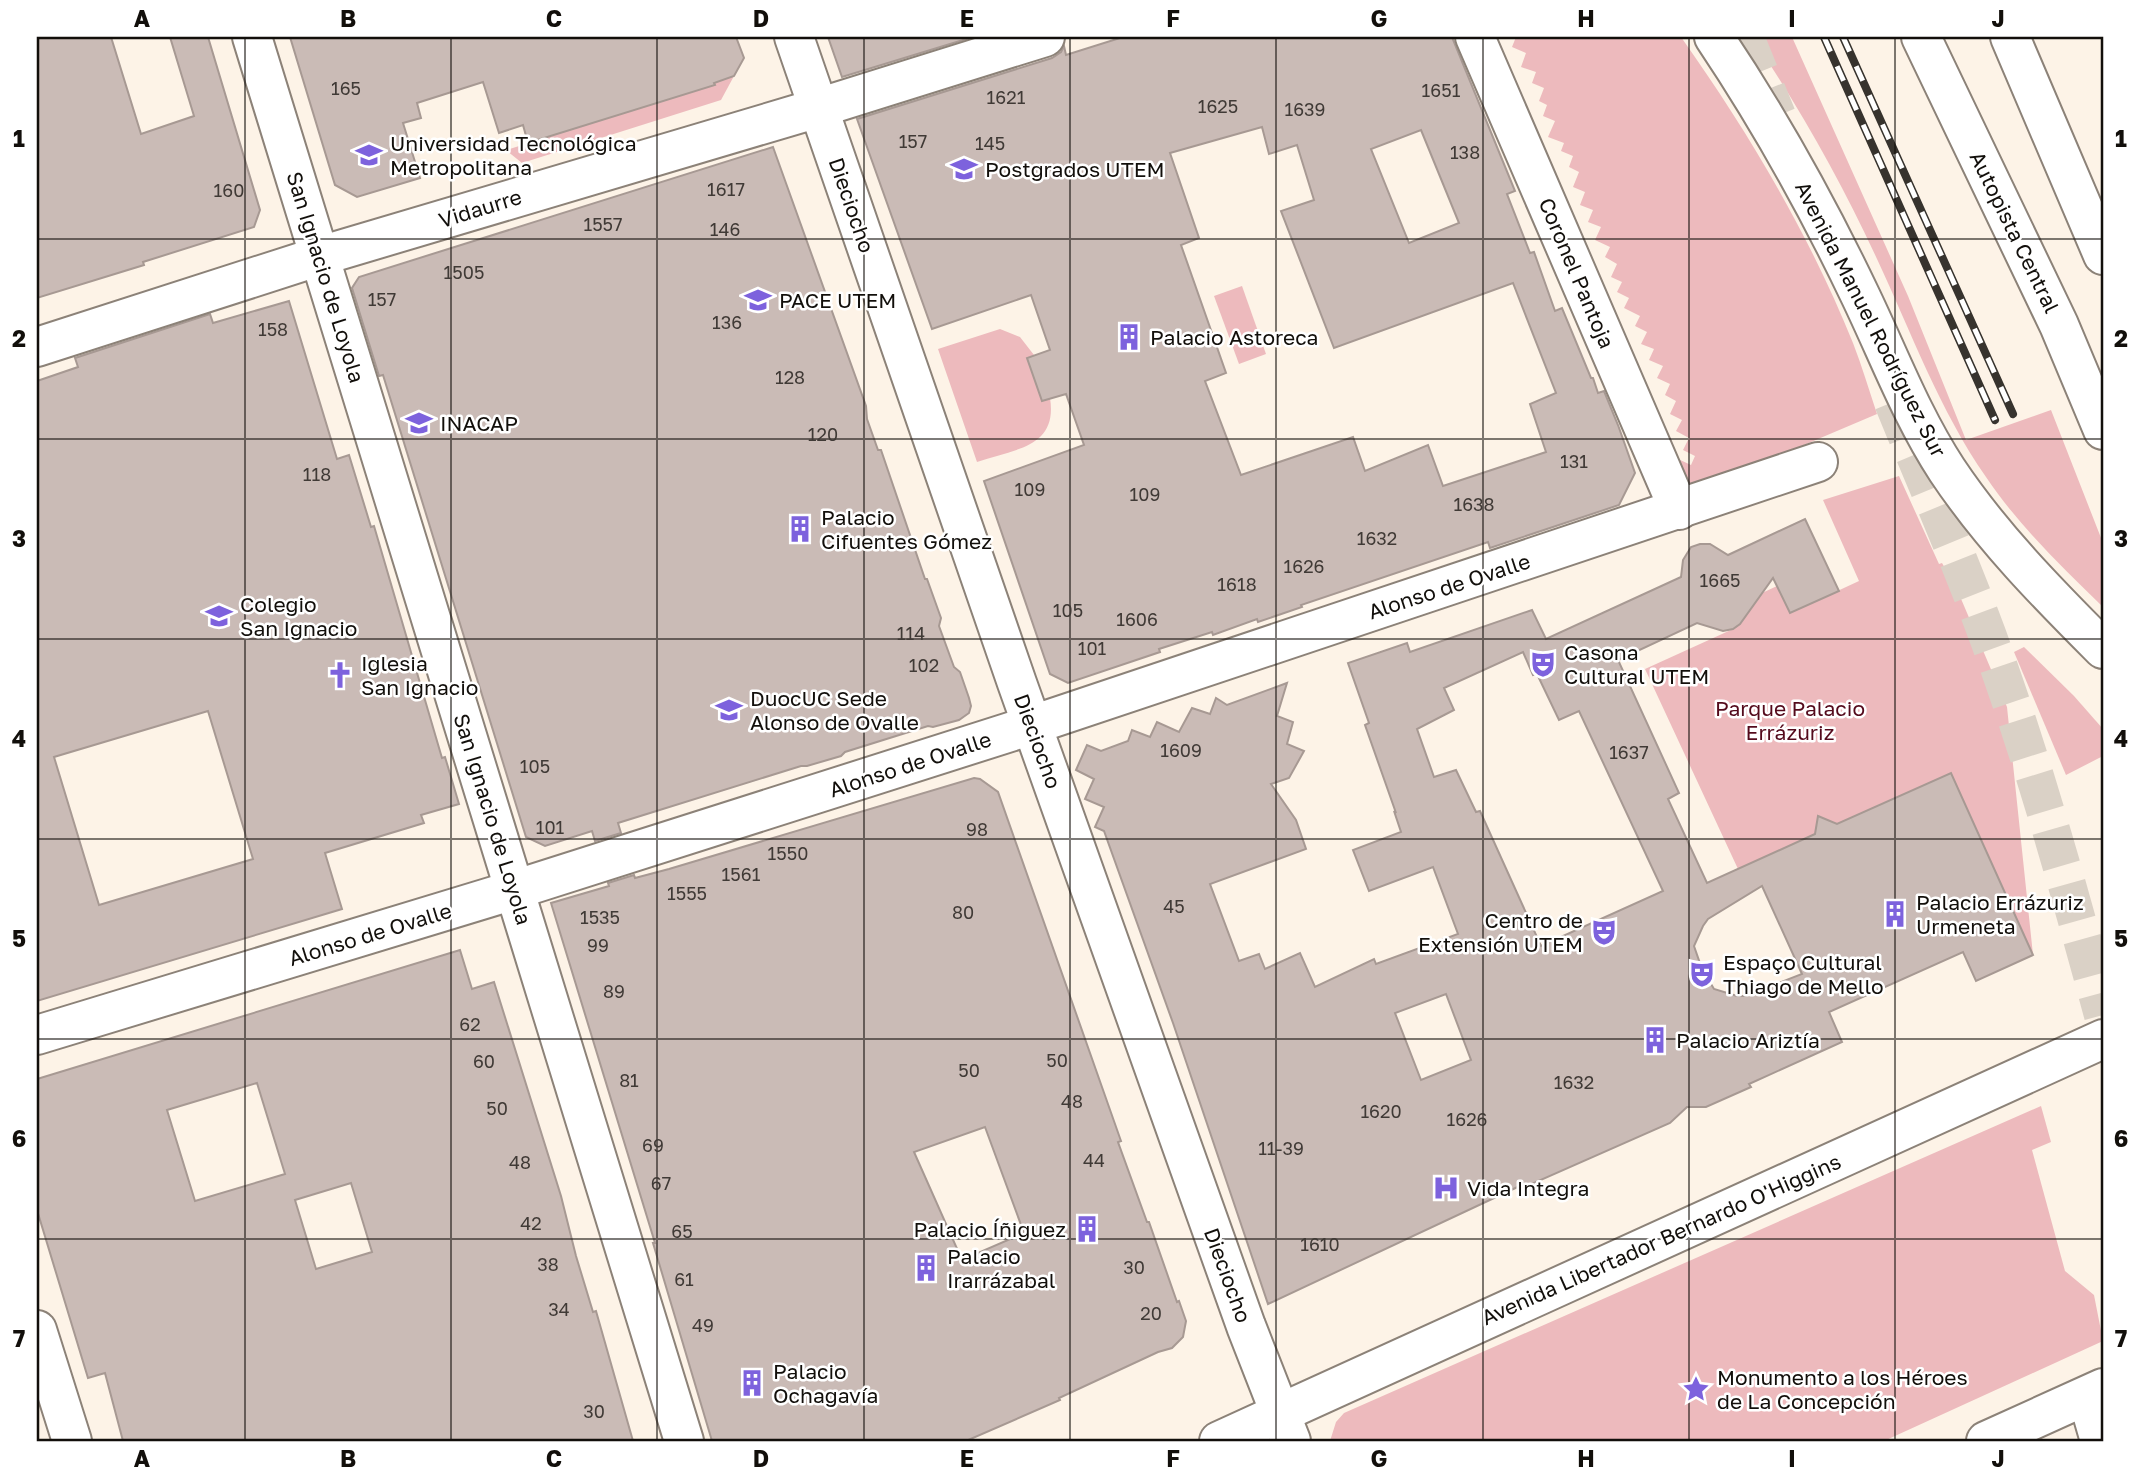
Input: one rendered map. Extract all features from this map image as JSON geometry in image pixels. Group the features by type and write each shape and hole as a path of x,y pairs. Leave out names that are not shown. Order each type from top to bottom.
{"main road":[{"name":"San Ignacio de Loyola","path":"251,37 684,1441"},
{"name":"Dieciocho","path":"794,37 1032,725 1285,1427"},
{"name":"Vidaurre","path":"37,346 320,256 818,108 1045,37"},
{"name":"Coronel Pantoja","path":"1475,37 1679,510"},
{"name":"Avenida Manuel Rodríguez Sur","path":"1714,37 1777,136 1811,198 1924,431 1946,469 1999,539 2103,649"},
{"name":"Autopista Central","path":"1921,37 2048,302 2103,430"},
{"path":"2010,37 2103,255"},
{"name":"Alonso de Ovalle","path":"37,1035 514,890 1032,725 1818,462"},
{"name":"Avenida Libertador Bernardo O'Higgins","path":"1219,1441 1285,1427 2103,1039"},
{"path":"37,1330 72,1441"},
{"path":"1986,1441 2095,1392 2099,1441"}],"green space":[{"path":"1516,37 1681,37 1754,147 1797,224 1836,302 1877,414 1703,488 1684,484 1678,459 1691,465 1695,456 1683,450 1689,438 1676,431 1682,420 1670,414 1676,401 1665,395 1670,384 1657,378 1663,366 1649,360 1654,349 1641,344 1647,332 1635,326 1640,316 1624,308 1629,298 1617,292 1622,282 1611,277 1617,264 1605,257 1610,247 1595,240 1601,227 1588,222 1593,210 1580,205 1585,192 1573,187 1579,172 1569,167 1573,156 1561,151 1564,143 1548,137 1555,121 1543,116 1547,105 1539,101 1544,88 1532,83 1536,72 1521,67 1526,53 1512,47"},
{"path":"1752,37 1792,37 1908,296 1966,440 2051,410 2103,543 2103,607 2026,529 1970,452 1940,398 1849,201 1803,117"},
{"path":"734,76 721,100 522,163 506,150 714,85"},
{"path":"1242,286 1266,354 1239,364 1214,296"},
{"path":"1000,329 1020,337 1034,355 1027,358 1042,400 1050,398 1051,415 1040,437 1030,444 977,462 938,349"},
{"name":"Parque Palacio Errázuriz","path":"1899,476 1939,564 1942,563 1956,587 2007,707 2033,955 1951,773 1837,824 1828,820 1817,825 1815,834 1738,869 1645,669 1733,629 1745,601 1777,586 1790,613 1859,581 1823,500"},
{"path":"2024,647 2103,729 2103,756 2066,775 2014,652"},
{"path":"2041,1106 2051,1142 2032,1150 2065,1271 2094,1295 2103,1341 1884,1441 1330,1441 1336,1422 1344,1413"}],"building":[{"path":"37,37 111,37 141,134 194,116 170,37 208,37 260,210 254,227 37,298"},
{"path":"290,37 736,37 744,58 734,76 714,83 715,85 528,143 523,125 499,133 483,82 417,103 421,118 403,123 420,178 357,197 335,185"},
{"path":"828,37 973,37 842,77"},
{"path":"1123,37 1452,37 1515,191 1507,194 1530,253 1534,252 1555,311 1562,308 1598,393 1604,391 1618,425 1635,473 1619,505 1490,548 1488,542 1258,622 1257,619 1213,635 1212,632 1159,649 1160,652 1068,683 1050,674 984,481 1084,445 1066,394 1042,401 1027,358 1050,350 1031,295 932,329 857,119 1052,58 1061,52 1064,46 1066,55","holes":["1262,127 1269,154 1297,145 1314,200 1281,211 1334,348 1513,283 1556,393 1530,404 1546,452 1443,486 1428,445 1365,471 1353,437 1241,475 1205,381 1226,373 1181,245 1199,238 1170,153","1421,130 1459,223 1409,243 1371,149"]},
{"path":"773,147 866,406 867,419 878,450 881,450 941,618 939,626 954,667 960,672 971,706 969,713 959,720 928,726 845,752 841,756 618,823 621,833 595,841 592,831 545,846 526,837 383,375 379,376 352,288 359,277"},
{"name":"Colegio San Ignacio","path":"289,301 337,459 349,455 371,527 374,526 442,758 445,757 459,804 421,815 424,823 325,853 342,909 37,1001 37,381 78,367 75,358 210,314 213,323","holes":["208,711 253,859 99,905 54,757"]},
{"path":"1805,519 1839,591 1790,613 1773,578 1740,624 1733,629 1723,631 1697,623 1618,660 1679,793 1668,799 1707,883 1815,834 1818,816 1837,824 1951,773 2033,955 1976,981 1963,952 1829,1012 1842,1042 1749,1084 1751,1087 1706,1107 1687,1107 1670,1123 1525,1187 1524,1184 1268,1304 1173,1023 1104,831 1095,827 1104,807 1085,799 1094,779 1076,770 1087,745 1101,751 1128,741 1132,730 1150,737 1157,722 1179,732 1192,708 1210,714 1216,698 1227,705 1287,683 1277,716 1293,722 1287,744 1304,751 1289,778 1271,784 1296,820 1306,849 1210,884 1239,961 1259,954 1265,969 1300,953 1315,987 1374,959 1376,964 1458,934 1433,867 1369,891 1353,850 1401,832 1365,725 1369,723 1348,663 1407,643 1410,652 1532,610 1546,639 1681,577 1683,560 1691,547 1710,544 1728,555","holes":["1523,652 1559,720 1579,711 1663,891 1541,946 1480,811 1476,812 1456,770 1434,777 1417,729 1454,710 1444,688","1762,886 1802,974 1745,996 1714,989 1702,969 1694,946 1708,919","1446,994 1471,1060 1421,1080 1395,1013"]},
{"path":"974,778 980,779 998,792 1121,1141 1118,1142 1186,1321 1183,1337 1172,1348 1158,1352 1059,1398 1060,1400 966,1441 712,1441 655,1243 551,903 609,886 608,883 634,875 635,878","holes":["985,1127 1024,1233 962,1260 914,1152"]},
{"path":"460,950 472,989 494,982 561,1196 593,1312 596,1311 633,1441 123,1441 105,1373 88,1378 37,1210 37,1079","holes":["257,1083 285,1174 195,1201 167,1110","351,1183 372,1252 316,1269 295,1200"]}],"tunnel":[{"path":"1745,37 1777,116"},
{"path":"1893,402 2004,681 2049,823 2103,1015"}],"railway":[{"path":"1824,37 1995,420"},
{"path":"1843,37 2013,414"}],"place":[{"name":"Universidad Tecnológica Metropolitana","path":"369,155"},
{"name":"Postgrados UTEM","path":"964,169"},
{"name":"PACE UTEM","path":"758,300"},
{"name":"Palacio Astoreca","path":"1129,337"},
{"name":"INACAP","path":"419,423"},
{"name":"Palacio Cifuentes Gómez","path":"800,529"},
{"name":"Colegio San Ignacio","path":"219,616"},
{"name":"Casona Cultural UTEM","path":"1543,664"},
{"name":"Iglesia San Ignacio","path":"340,675"},
{"name":"DuocUC Sede Alonso de Ovalle","path":"729,710"},
{"name":"Palacio Errázuriz Urmeneta","path":"1895,914"},
{"name":"Centro de Extensión UTEM","path":"1604,932"},
{"name":"Espaço Cultural Thiago de Mello","path":"1702,974"},
{"name":"Palacio Ariztía","path":"1655,1040"},
{"name":"Vida Integra","path":"1446,1188"},
{"name":"Palacio Íñiguez","path":"1087,1229"},
{"name":"Palacio Irarrázabal","path":"926,1268"},
{"name":"Palacio Ochagavía","path":"752,1383"},
{"name":"Monumento a los Héroes de La Concepción","path":"1696,1389"}]}
